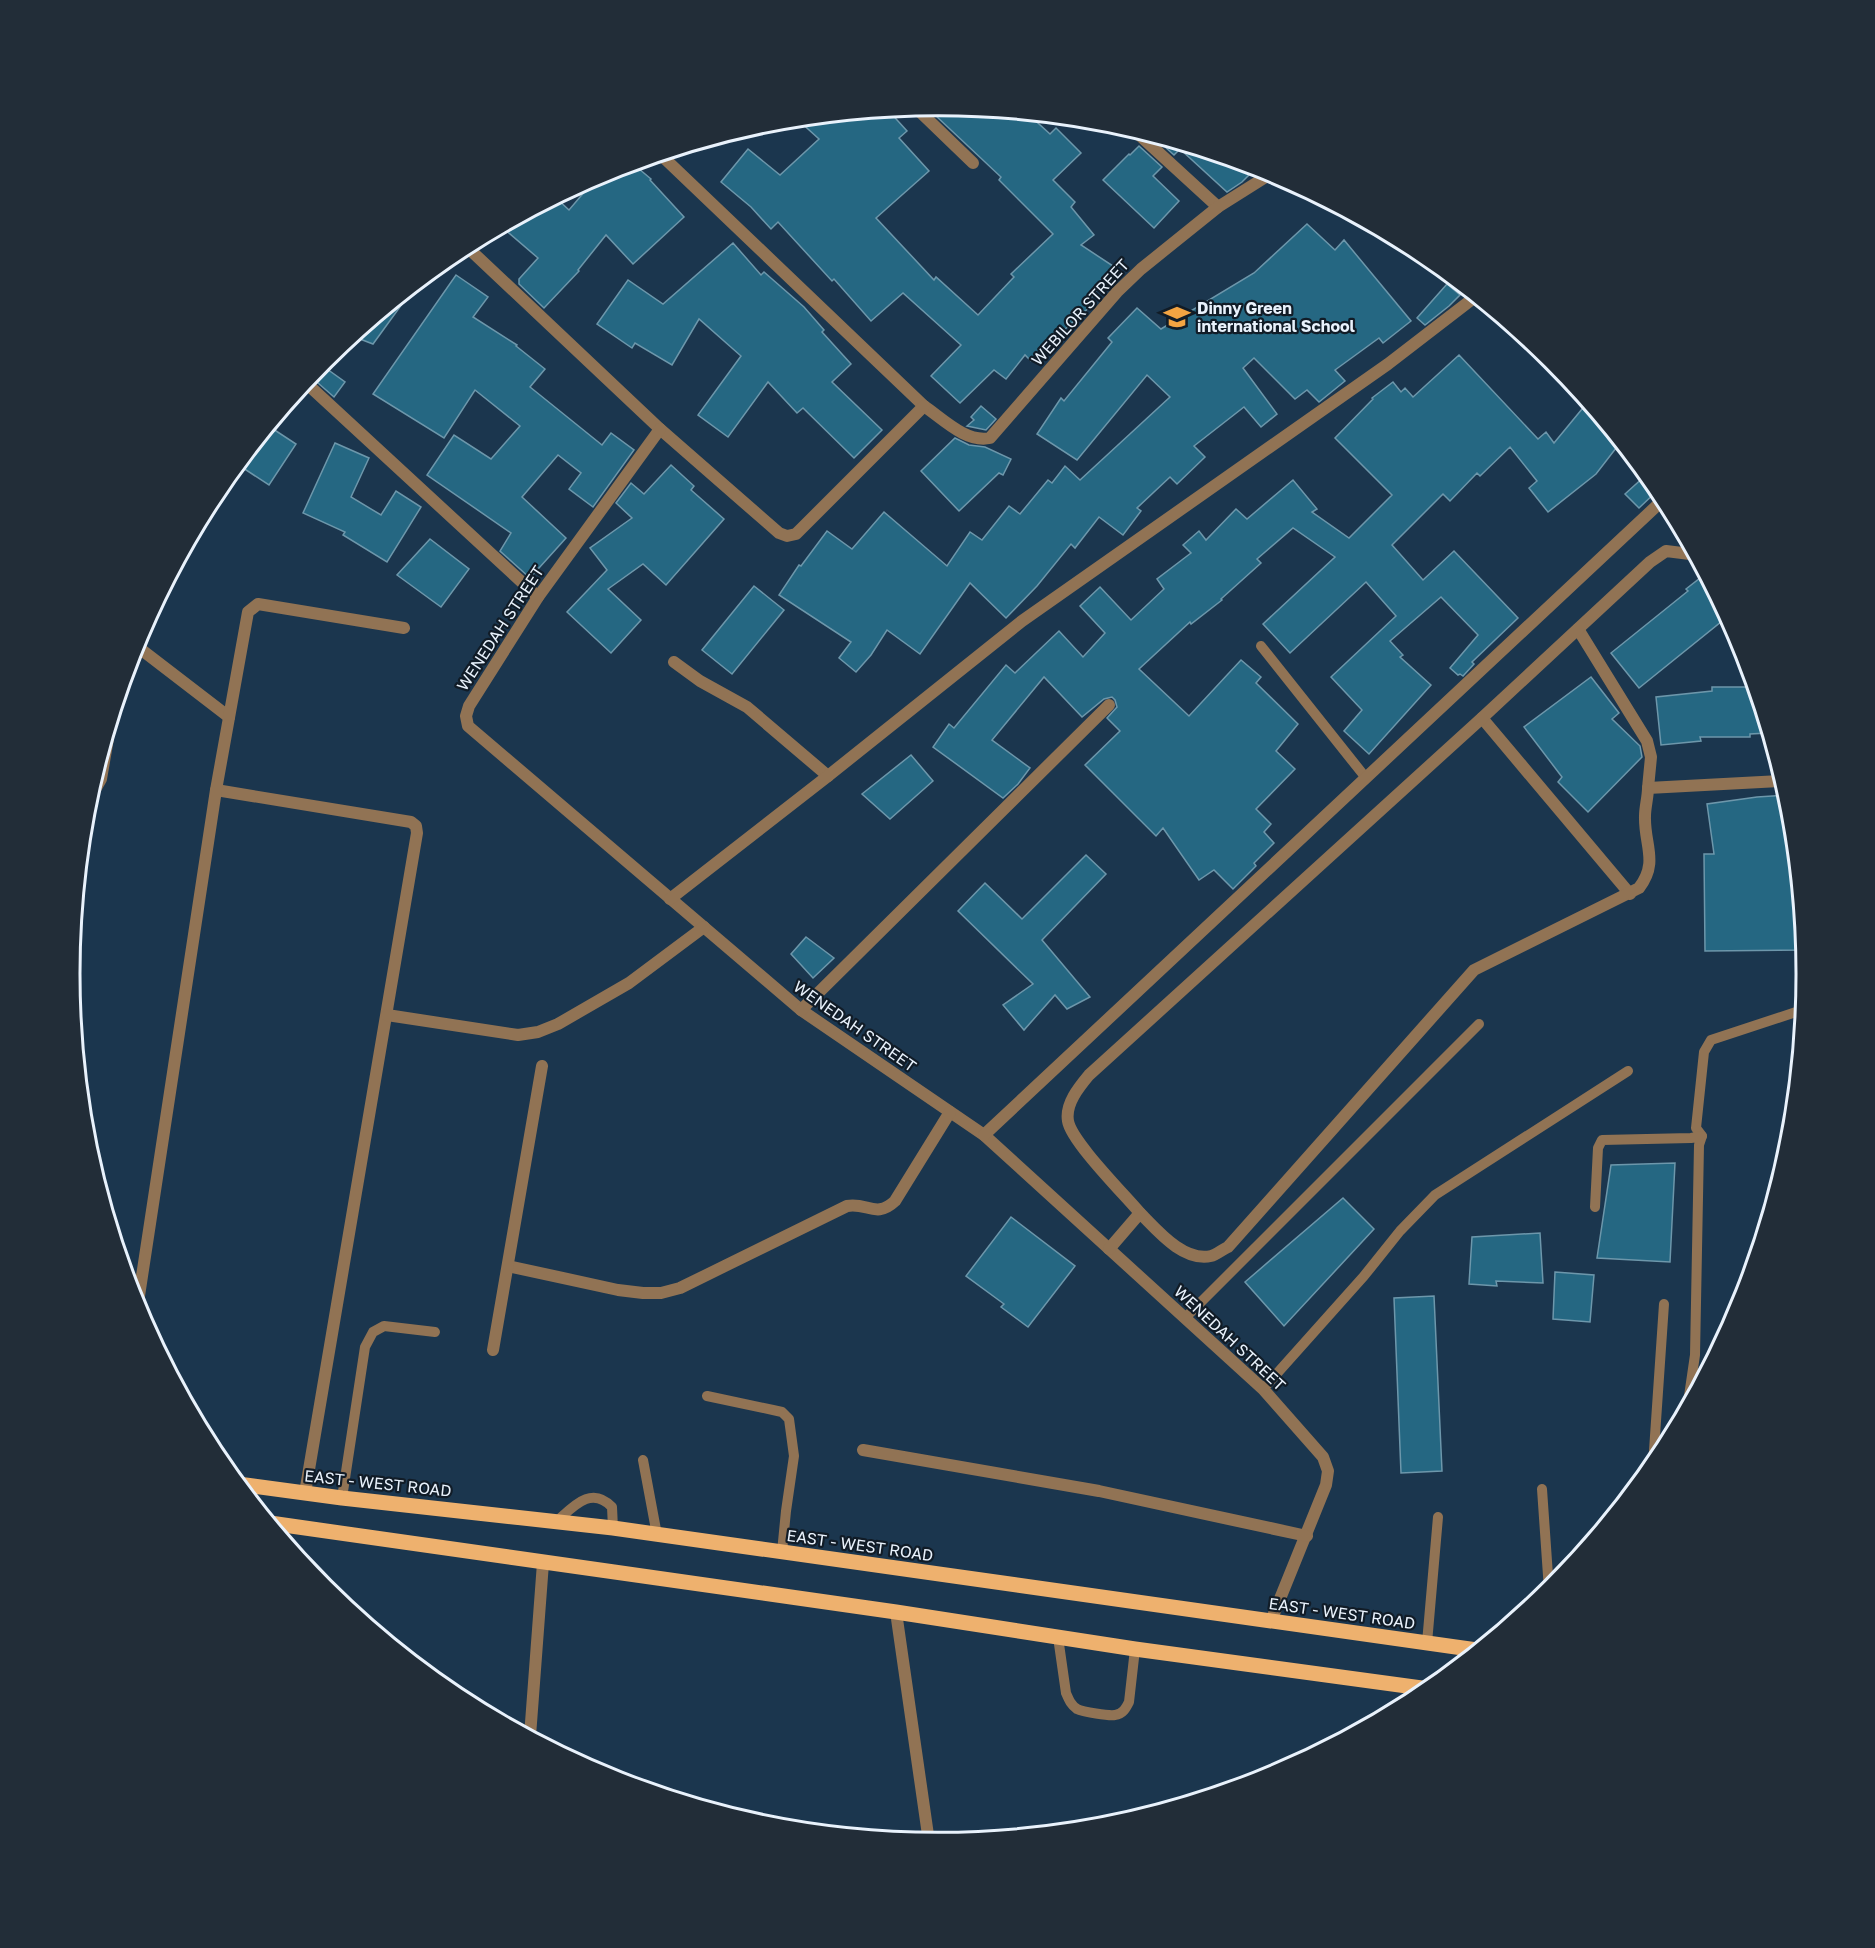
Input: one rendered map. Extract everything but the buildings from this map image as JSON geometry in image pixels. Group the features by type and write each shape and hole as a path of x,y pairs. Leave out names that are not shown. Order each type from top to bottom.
{"main road":[{"name":"EAST - WEST ROAD","path":"249,1486 613,1528 1468,1649"},
{"path":"280,1524 896,1612 1135,1649 1414,1687"}],"street":[{"path":"925,116 973,163"},
{"path":"1147,142 1218,207"},
{"path":"474,253 660,429 779,533 788,536 795,534 924,406 667,160"},
{"name":"WEBILOR STREET","path":"924,406 970,437 981,440 990,438 1117,292 1141,269 1218,207 1262,179"},
{"path":"670,899 1022,621 1378,370 1470,301"},
{"path":"311,388 537,597"},
{"name":"WENEDAH STREET","path":"660,429 537,597 469,706 466,716 468,726 801,1010 984,1135 1263,1389 1323,1457 1328,1471 1326,1485 1307,1536 1271,1621"},
{"path":"984,1135 1657,506"},
{"path":"1578,629 1647,741 1651,757 1645,816 1650,867 1646,878 1639,888 1630,894 1474,970 1228,1247 1211,1256 1187,1254 1165,1239 1077,1141 1068,1121 1070,1107 1077,1090 1089,1075 1650,562 1666,551 1685,553"},
{"path":"139,1287 216,790 248,612 258,604 404,628"},
{"path":"143,651 229,717"},
{"path":"674,662 700,681 747,707 828,776"},
{"path":"801,1010 1109,705"},
{"path":"1482,718 1630,894"},
{"path":"1648,788 1773,781"},
{"path":"216,790 411,822 416,826 417,833 305,1493"},
{"path":"387,1015 518,1035 538,1032 558,1024 628,983 704,927"},
{"path":"493,1350 542,1066"},
{"path":"508,1266 635,1292 661,1293 680,1288 847,1206 855,1204 874,1210 888,1208 895,1201 950,1112"},
{"path":"1109,1249 1140,1213"},
{"path":"862,1450 1099,1491 1307,1536"},
{"path":"531,1729 543,1563"},
{"path":"896,1612 927,1832"}],"lane":[{"path":"1261,646 1366,778"},
{"path":"1702,1136 1696,1128 1704,1052 1708,1044 1711,1040 1795,1012"},
{"path":"1185,1318 1479,1024"},
{"path":"1263,1389 1435,1195 1628,1071"},
{"path":"1595,1207 1598,1148 1602,1140 1702,1136"},
{"path":"1691,1384 1695,1355 1699,1145 1702,1136"},
{"path":"1654,1446 1664,1304"},
{"path":"342,1498 365,1347 373,1332 384,1326 435,1332"},
{"path":"707,1396 782,1412 789,1419 794,1456 782,1552"},
{"path":"643,1460 657,1535"},
{"path":"1542,1489 1548,1577"},
{"path":"557,1521 581,1500 597,1498 612,1507 613,1528"},
{"path":"1427,1642 1438,1517"},
{"path":"1058,1637 1066,1694 1070,1702 1083,1711 1115,1715 1126,1708 1129,1702 1135,1649"}],"place":[{"name":"Dinny Green international School","path":"1177,317"}]}
